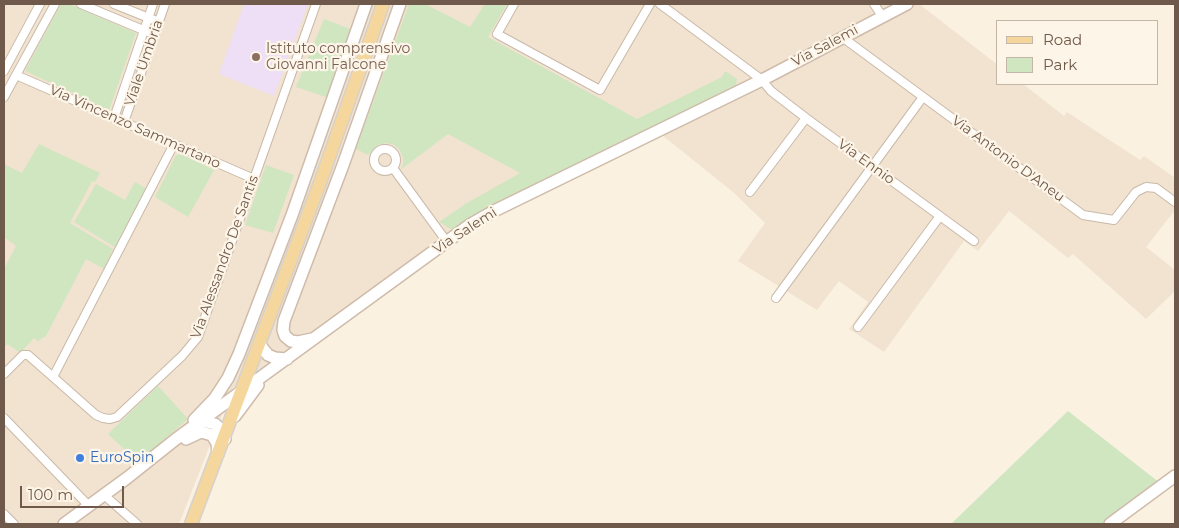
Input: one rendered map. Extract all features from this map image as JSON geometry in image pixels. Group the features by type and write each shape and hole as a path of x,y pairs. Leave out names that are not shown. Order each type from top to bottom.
{"main road":[{"path":"191,524 321,180 383,4"}],"street":[{"path":"4,70 40,4"},
{"path":"4,97 55,4"},
{"path":"81,4 154,35"},
{"path":"114,4 159,22"},
{"name":"Viale Umbria","path":"114,118 153,4"},
{"name":"Viale Umbria","path":"124,122 165,4"},
{"name":"Via Alessandro De Santis","path":"53,377 96,414 110,419 117,417 182,356 198,337 316,4"},
{"path":"176,439 215,398 228,378 239,354 292,215 366,4"},
{"path":"316,338 298,342 291,341 282,330 284,321 343,165 400,4"},
{"path":"514,4 497,34 600,90 650,4"},
{"name":"Via Ennio","path":"660,4 762,80 771,91 806,118 974,241"},
{"path":"874,4 882,16"},
{"name":"Via Salemi","path":"64,524 162,452 176,439 471,224 762,80 907,4"},
{"name":"Via Antonio D'Aneu","path":"842,37 1083,215 1114,220 1136,192 1146,187 1156,188 1175,202"},
{"name":"Via Vincenzo Sammartano","path":"16,74 254,180"},
{"path":"776,298 923,97"},
{"path":"750,192 806,118"},
{"path":"4,374 23,355 28,355 53,377 174,144"},
{"path":"393,168 447,242"},
{"path":"292,215 321,180"},
{"path":"858,327 940,216"},
{"path":"260,344 268,355 287,359"},
{"path":"202,421 215,424 226,434 250,394 271,370"},
{"path":"4,418 89,506"},
{"path":"162,452 194,435 206,432 216,439 218,456"},
{"path":"1110,524 1175,476"},
{"path":"104,495 137,524"},
{"path":"4,514 14,524"}],"shaded area":[{"path":"4,4 919,4 996,63 996,85 1024,85 1064,116 1067,112 1140,160 1144,156 1175,178 1175,210 1146,247 1175,270 1175,291 1146,319 1073,254 1068,258 1009,211 978,251 964,241 884,352 849,329 868,302 839,281 817,310 738,261 765,223 733,192 652,127 515,195 232,389 179,524 4,524"},
{"name":"Istituto comprensivo Giovanni Falcone","path":"244,4 308,4 274,96 219,74"}],"green space":[{"path":"61,4 69,4 136,33 109,110 25,71"},
{"path":"409,4 425,4 470,27 485,4 507,4 488,37 637,119 722,77 725,71 737,79 736,86 515,195 455,229 451,229 439,222 467,203 520,173 448,134 400,170 403,158 399,149 394,145 386,143 378,145 368,155 356,149"},
{"path":"324,19 353,30 329,98 296,87"},
{"path":"39,144 100,173 95,182 92,181 70,223 113,249 104,269 86,259 46,336 38,341 34,338 20,353 8,344 6,346 4,344 4,269 16,246 4,237 4,164 22,173"},
{"path":"176,155 183,155 214,170 188,217 155,197"},
{"path":"266,165 294,175 273,233 245,225"},
{"path":"135,182 147,189 116,248 74,222 96,184 125,200"},
{"path":"158,386 188,419 138,462 108,434"},
{"path":"1068,411 1160,483 1105,524 951,524"}],"place":[{"name":"Istituto comprensivo Giovanni Falcone","path":"256,57"},
{"name":"EuroSpin","path":"80,458"}]}
